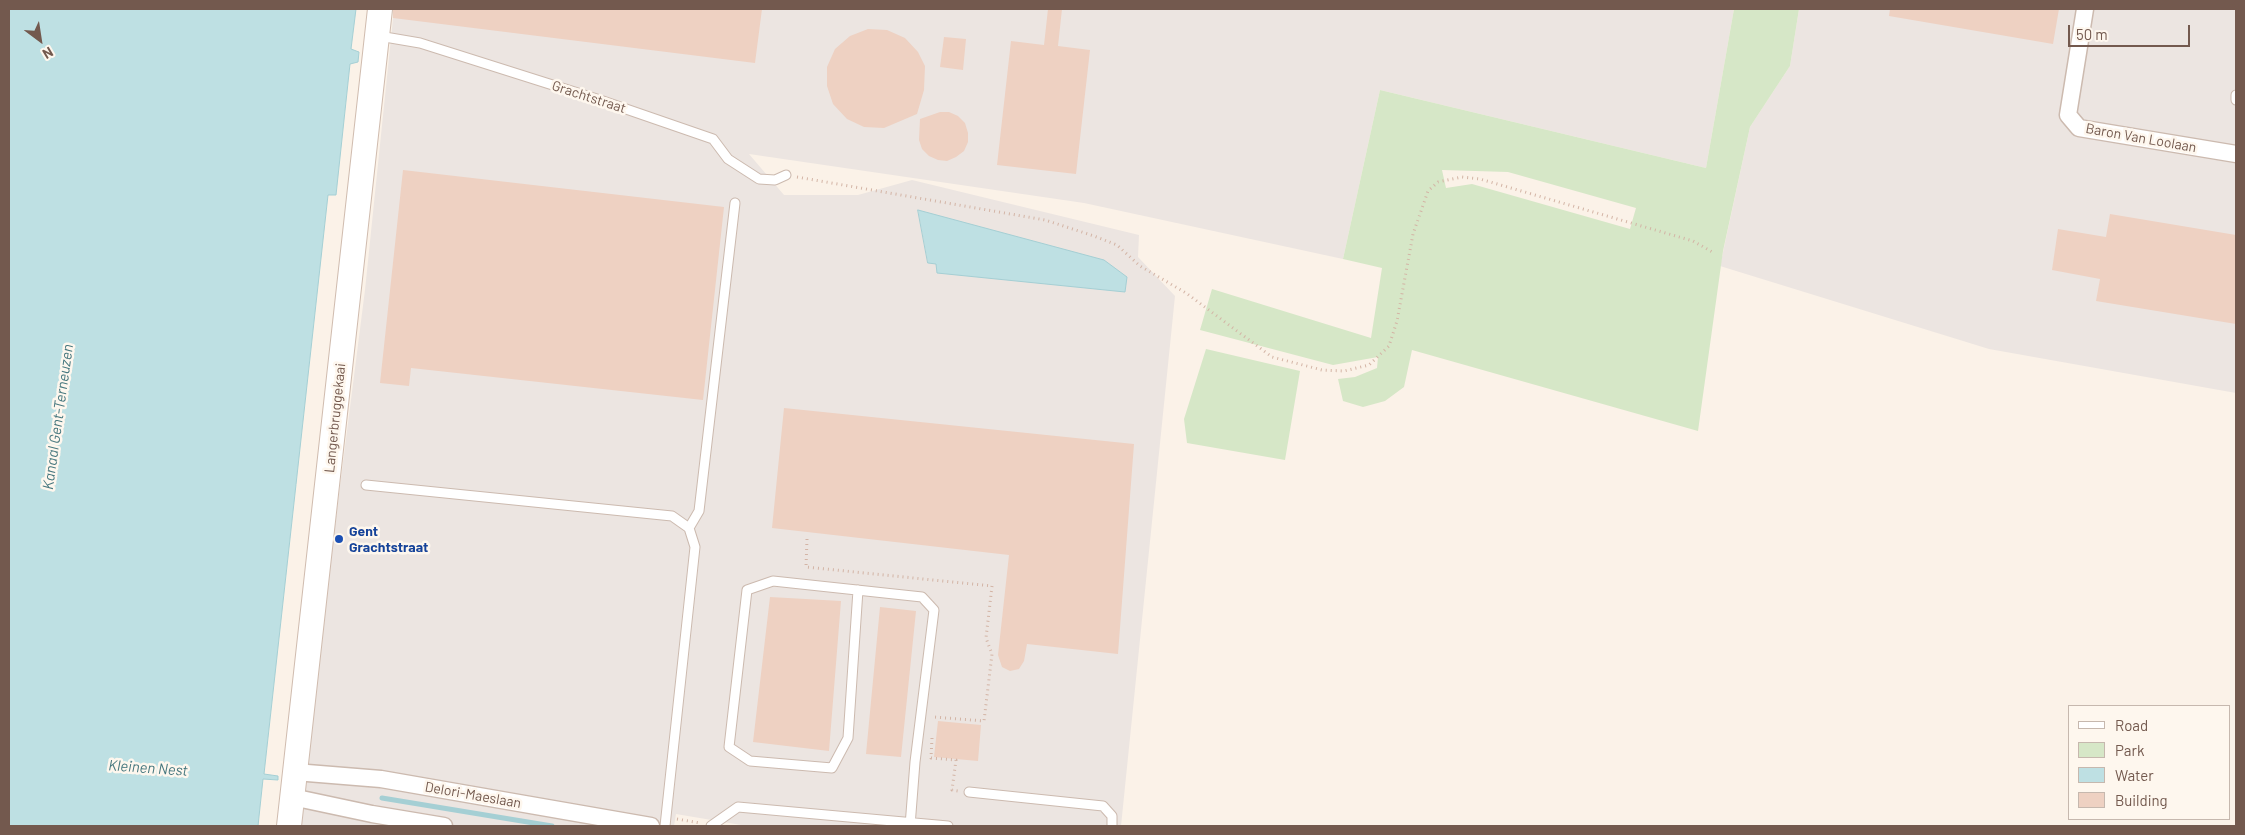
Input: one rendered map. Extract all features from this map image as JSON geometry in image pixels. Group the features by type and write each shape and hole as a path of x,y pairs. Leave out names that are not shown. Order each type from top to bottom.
{"main road":[{"name":"Langerbruggekaai","path":"289,826 380,9"}],"street":[{"name":"Baron Van Loolaan","path":"2085,9 2068,116 2079,128 2236,154"},
{"name":"Delori-Maeslaan","path":"295,772 380,779 651,826"},
{"path":"292,798 444,826"}],"lane":[{"name":"Grachtstraat","path":"377,36 420,43 600,100 712,139 728,159 759,179 774,180 786,175"},
{"path":"2236,95 2236,100"},
{"path":"689,528 699,511 735,203"},
{"path":"366,485 672,516 689,528 695,547 665,826"},
{"path":"858,590 848,738 832,768 750,761 729,747 746,590 773,581 858,590 922,597 934,610 914,762 910,824"},
{"path":"969,792 1103,806 1112,816 1112,826"},
{"path":"711,826 738,807 948,826"}],"path":[{"path":"786,175 1045,220 1094,236 1117,245 1140,266 1186,293 1272,357 1322,370 1344,371 1369,365 1389,346 1397,321 1418,218 1428,191 1438,182 1462,177 1480,179 1693,241 1714,254"}],"shaded area":[{"path":"394,9 1734,9 1706,168 1380,90 1343,259 1084,203 749,154 784,195 858,195 912,180 1139,235 1138,257 1175,296 1121,826 747,826 676,814 674,826 300,826 325,603 365,290"},
{"path":"1799,9 2236,9 2236,393 1989,349 1720,266 1750,127 1790,66"}],"green space":[{"path":"1734,9 1799,9 1790,66 1750,127 1723,251 1698,431 1412,350 1404,387 1385,401 1363,407 1343,401 1338,379 1355,377 1377,368 1378,357 1333,365 1200,330 1212,289 1371,338 1382,268 1343,259 1380,90 1706,168","holes":["1442,170 1508,172 1636,208 1630,229 1472,184 1446,188"]},
{"path":"1206,349 1300,371 1285,460 1187,443 1184,419"}],"water":[{"name":"Kanaal Gent-Terneuzen","path":"9,9 356,9 351,49 359,52 358,62 350,64 336,195 328,195 264,774 278,776 278,780 263,779 258,826 9,826"},
{"path":"918,210 1104,260 1127,277 1125,292 937,273 936,264 928,263"}],"building":[{"path":"393,9 762,9 755,63 393,18"},
{"path":"1048,9 1062,9 1058,46 1090,50 1076,174 997,165 1011,41 1044,45"},
{"path":"1890,9 2059,9 2053,44 1889,16"},
{"path":"868,29 887,30 905,38 918,52 925,66 924,90 917,114 884,128 864,127 847,119 833,104 827,86 827,67 835,49 850,36"},
{"path":"944,37 966,39 963,70 940,67"},
{"path":"940,112 949,112 958,116 965,123 968,133 968,142 964,151 947,161 929,156 922,149 919,140 920,119"},
{"path":"403,170 724,207 703,400 411,368 409,386 380,383"},
{"path":"2110,214 2236,235 2236,324 2096,301 2100,279 2052,270 2058,229 2106,237"},
{"path":"784,408 1134,444 1118,654 1027,644 1024,661 1019,669 1010,671 1002,667 998,655 1009,555 772,528"},
{"path":"770,597 841,601 829,751 753,742"},
{"path":"880,607 916,611 901,757 866,754"},
{"path":"938,721 981,725 978,761 934,757"}],"waterway":[{"name":"Kleinen Nest","path":"382,798 552,826"}],"place":[{"name":"Gent Grachtstraat","path":"339,539"}]}
